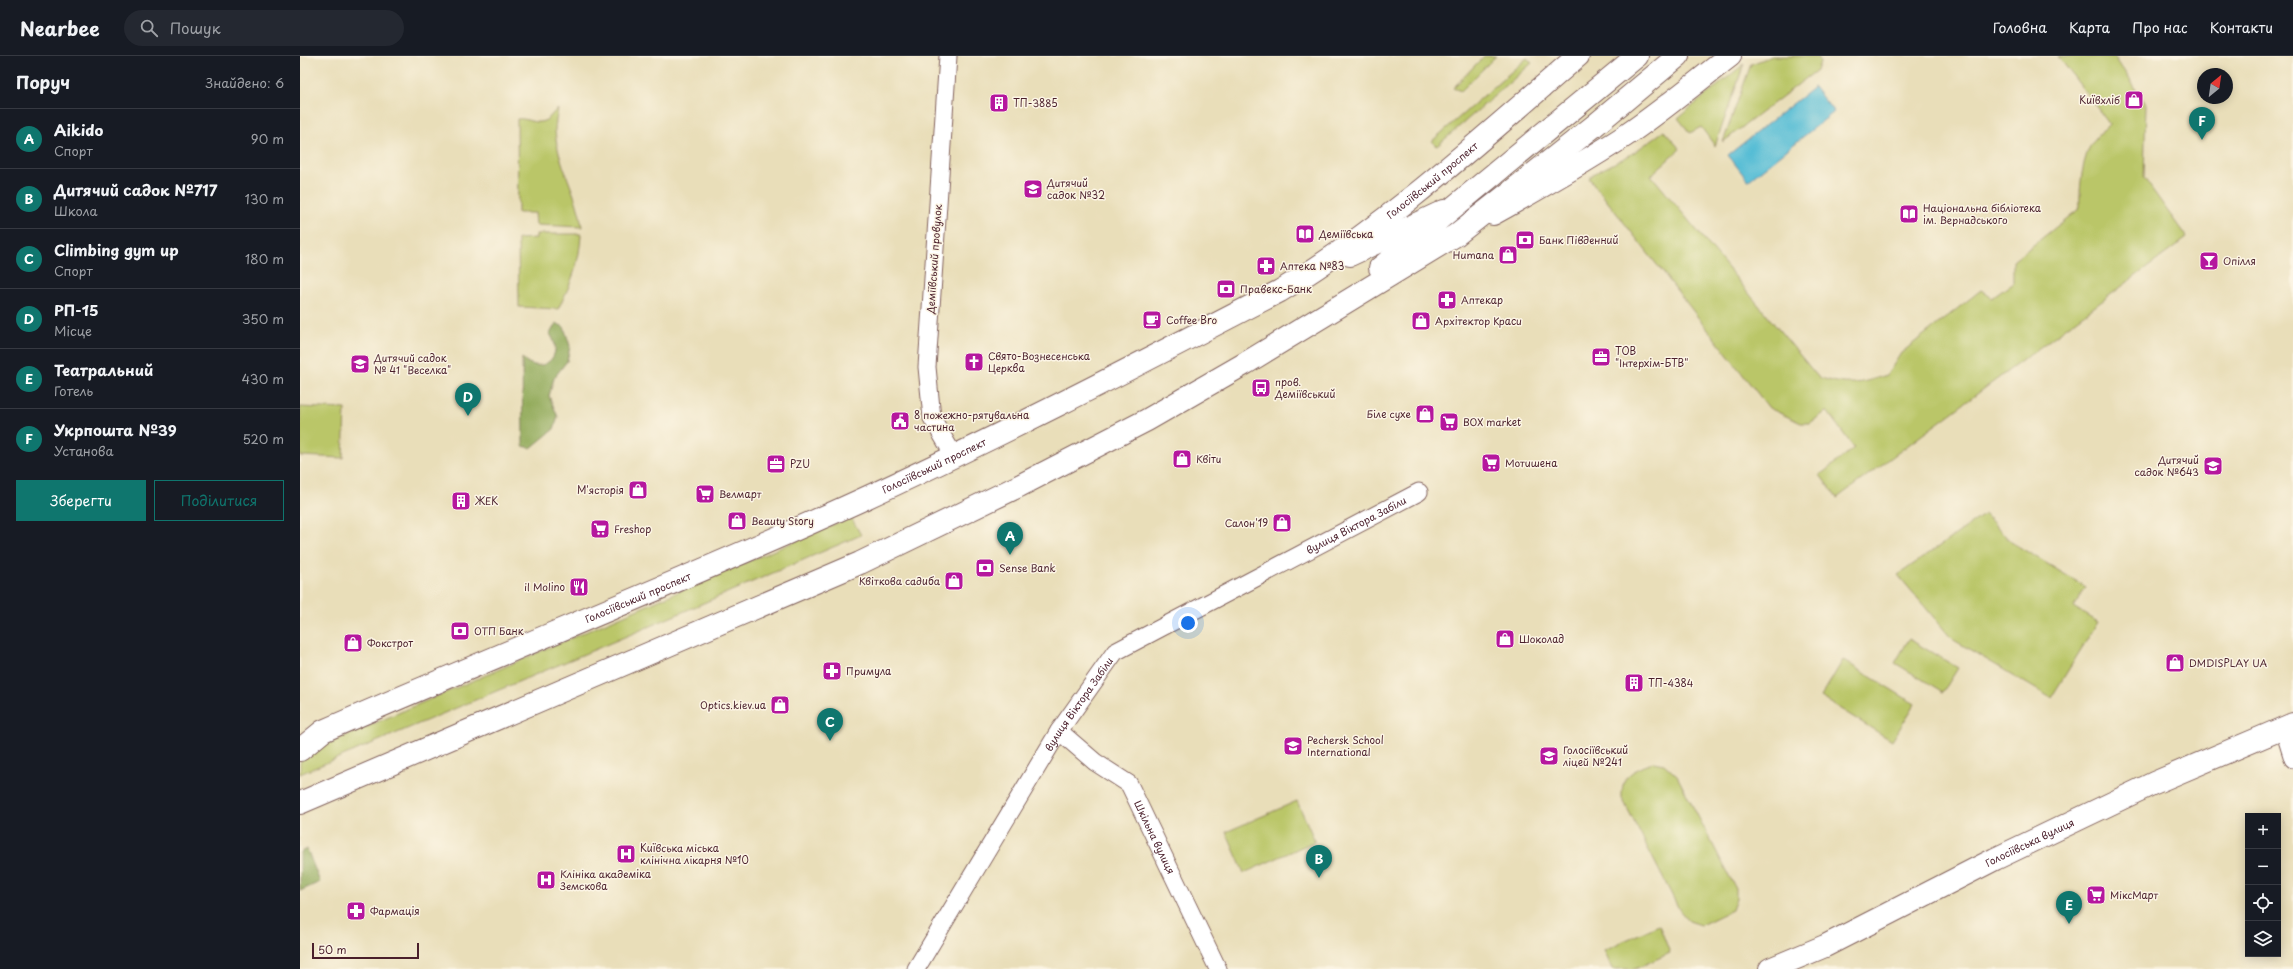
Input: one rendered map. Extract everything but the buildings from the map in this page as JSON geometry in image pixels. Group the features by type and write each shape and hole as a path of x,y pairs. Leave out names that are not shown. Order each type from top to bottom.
{"main road":[{"name":"Голосіївський проспект","path":"300,750 323,731 683,579 834,513 954,456 1185,340 1302,277 1423,187 1578,56"},
{"path":"1307,327 1637,56"},
{"path":"1456,235 1594,126 1678,56"},
{"path":"300,803 860,564 1019,486 1147,420 1307,327 1456,235 1581,164 1666,107 1730,56"},
{"path":"1302,277 1461,202"},
{"name":"Голосіївська вулиця","path":"1770,969 1825,946 1995,859 2154,783 2288,726"},
{"path":"300,740 323,731"}],"street":[{"name":"Деміївський провулок","path":"948,56 927,367 932,418 954,456"},
{"name":"вулиця Віктора Забіли","path":"916,969 1059,731 1115,652 1419,492"},
{"path":"2288,726 2293,759"},
{"name":"Шкільна вулиця","path":"1059,731 1095,762 1129,784 1218,969"}],"green space":[{"path":"1484,56 1496,56 1461,91 1453,88"},
{"path":"1772,56 1818,56 1820,62 1817,70 1723,142 1751,64"},
{"path":"2058,56 2114,56 2146,104 2144,178 2187,238 1837,498 1820,475 1854,448 1827,411 1810,423 1801,423 1769,408 1589,178 1595,173 1630,155 1664,131 1680,149 1651,175 1818,377 1846,383 1868,381 1887,375 1901,353 1981,290 1992,298 2013,283 2013,261 2080,208 2082,173 2087,154 2090,146 2096,138 2110,125"},
{"path":"1527,58 1532,63 1437,146 1432,141"},
{"path":"1744,64 1715,146 1701,127 1690,133 1678,118"},
{"path":"558,109 555,128 557,143 563,167 580,215 582,227 536,225 535,213 518,213 517,119 542,122 548,119"},
{"path":"536,234 581,234 579,254 574,273 558,309 519,307 518,239 536,238"},
{"path":"556,323 564,327 570,346 567,361 554,378 549,396 558,417 554,429 531,448 523,446 522,358 529,363 537,365 543,365 549,361 555,350 554,342 550,334"},
{"path":"300,407 345,409 343,458 300,456"},
{"path":"1985,514 2011,542 2086,587 2073,607 2098,622 2051,698 1952,639 1898,575"},
{"path":"851,517 861,535 300,774 300,762 315,749"},
{"path":"1909,639 1958,668 1943,692 1895,663"},
{"path":"1843,660 1915,704 1892,741 1821,697"},
{"path":"1653,762 1664,764 1677,776 1736,889 1736,899 1732,910 1701,925 1689,921 1680,911 1622,798 1622,790 1626,778 1634,771"},
{"path":"1297,801 1315,841 1244,873 1226,832"},
{"path":"307,849 320,882 300,891 300,852"},
{"path":"1659,925 1670,953 1635,969 1612,969 1604,950"}],"water":[{"path":"1814,87 1834,112 1748,181 1728,155"}],"place":[{"name":"Київхліб","path":"2134,100"},
{"name":"ТП-3885","path":"999,103"},
{"name":"Укрпошта №39","path":"2202,140"},
{"name":"Дитячий садок №32","path":"1033,189"},
{"name":"Національна бібліотека ім. Вернадського","path":"1909,214"},
{"name":"Деміївська","path":"1305,234"},
{"name":"Банк Південний","path":"1525,240"},
{"name":"Humana","path":"1508,255"},
{"name":"Опілля","path":"2209,261"},
{"name":"Аптека №83","path":"1266,266"},
{"name":"Правекс-Банк","path":"1226,289"},
{"name":"Аптекар","path":"1447,300"},
{"name":"Coffee Bro","path":"1152,320"},
{"name":"Архітектор Краси","path":"1421,321"},
{"name":"ТОВ \"Інтерхім-БТВ\"","path":"1601,357"},
{"name":"Свято-Вознесенська Церква","path":"974,362"},
{"name":"Дитячий садок № 41 \"Веселка\"","path":"360,364"},
{"name":"пров. Деміївський","path":"1261,388"},
{"name":"Біле сухе","path":"1425,414"},
{"name":"РП-15","path":"468,416"},
{"name":"8 пожежно-рятувальна частина","path":"900,421"},
{"name":"BOX market","path":"1449,422"},
{"name":"Квіти","path":"1182,459"},
{"name":"Мотишена","path":"1491,463"},
{"name":"PZU","path":"776,464"},
{"name":"Дитячий садок №643","path":"2213,466"},
{"name":"М'ясторія","path":"638,490"},
{"name":"Велмарт","path":"705,494"},
{"name":"ЖЕК","path":"461,501"},
{"name":"Beauty Story","path":"737,521"},
{"name":"Салон'19","path":"1282,523"},
{"name":"Freshop","path":"600,529"},
{"name":"Aikido","path":"1010,555"},
{"name":"Sense Bank","path":"985,568"},
{"name":"Квіткова садиба","path":"954,581"},
{"name":"il Molino","path":"579,587"},
{"name":"ОТП Банк","path":"460,631"},
{"name":"Шоколад","path":"1505,639"},
{"name":"Фокстрот","path":"353,643"},
{"name":"DMDISPLAY UA","path":"2175,663"},
{"name":"Примула","path":"832,671"},
{"name":"ТП-4384","path":"1634,683"},
{"name":"Optics.kiev.ua","path":"780,705"},
{"name":"Climbing gym up","path":"830,741"},
{"name":"Pechersk School International","path":"1293,746"},
{"name":"Голосіївський ліцей №241","path":"1549,756"},
{"name":"Київська міська клінічна лікарня №10","path":"626,854"},
{"name":"Дитячий садок №717","path":"1319,878"},
{"name":"Клініка академіка Земскова","path":"546,880"},
{"name":"МіксМарт","path":"2096,895"},
{"name":"Фармація","path":"356,911"},
{"name":"Театральний","path":"2069,924"}]}
